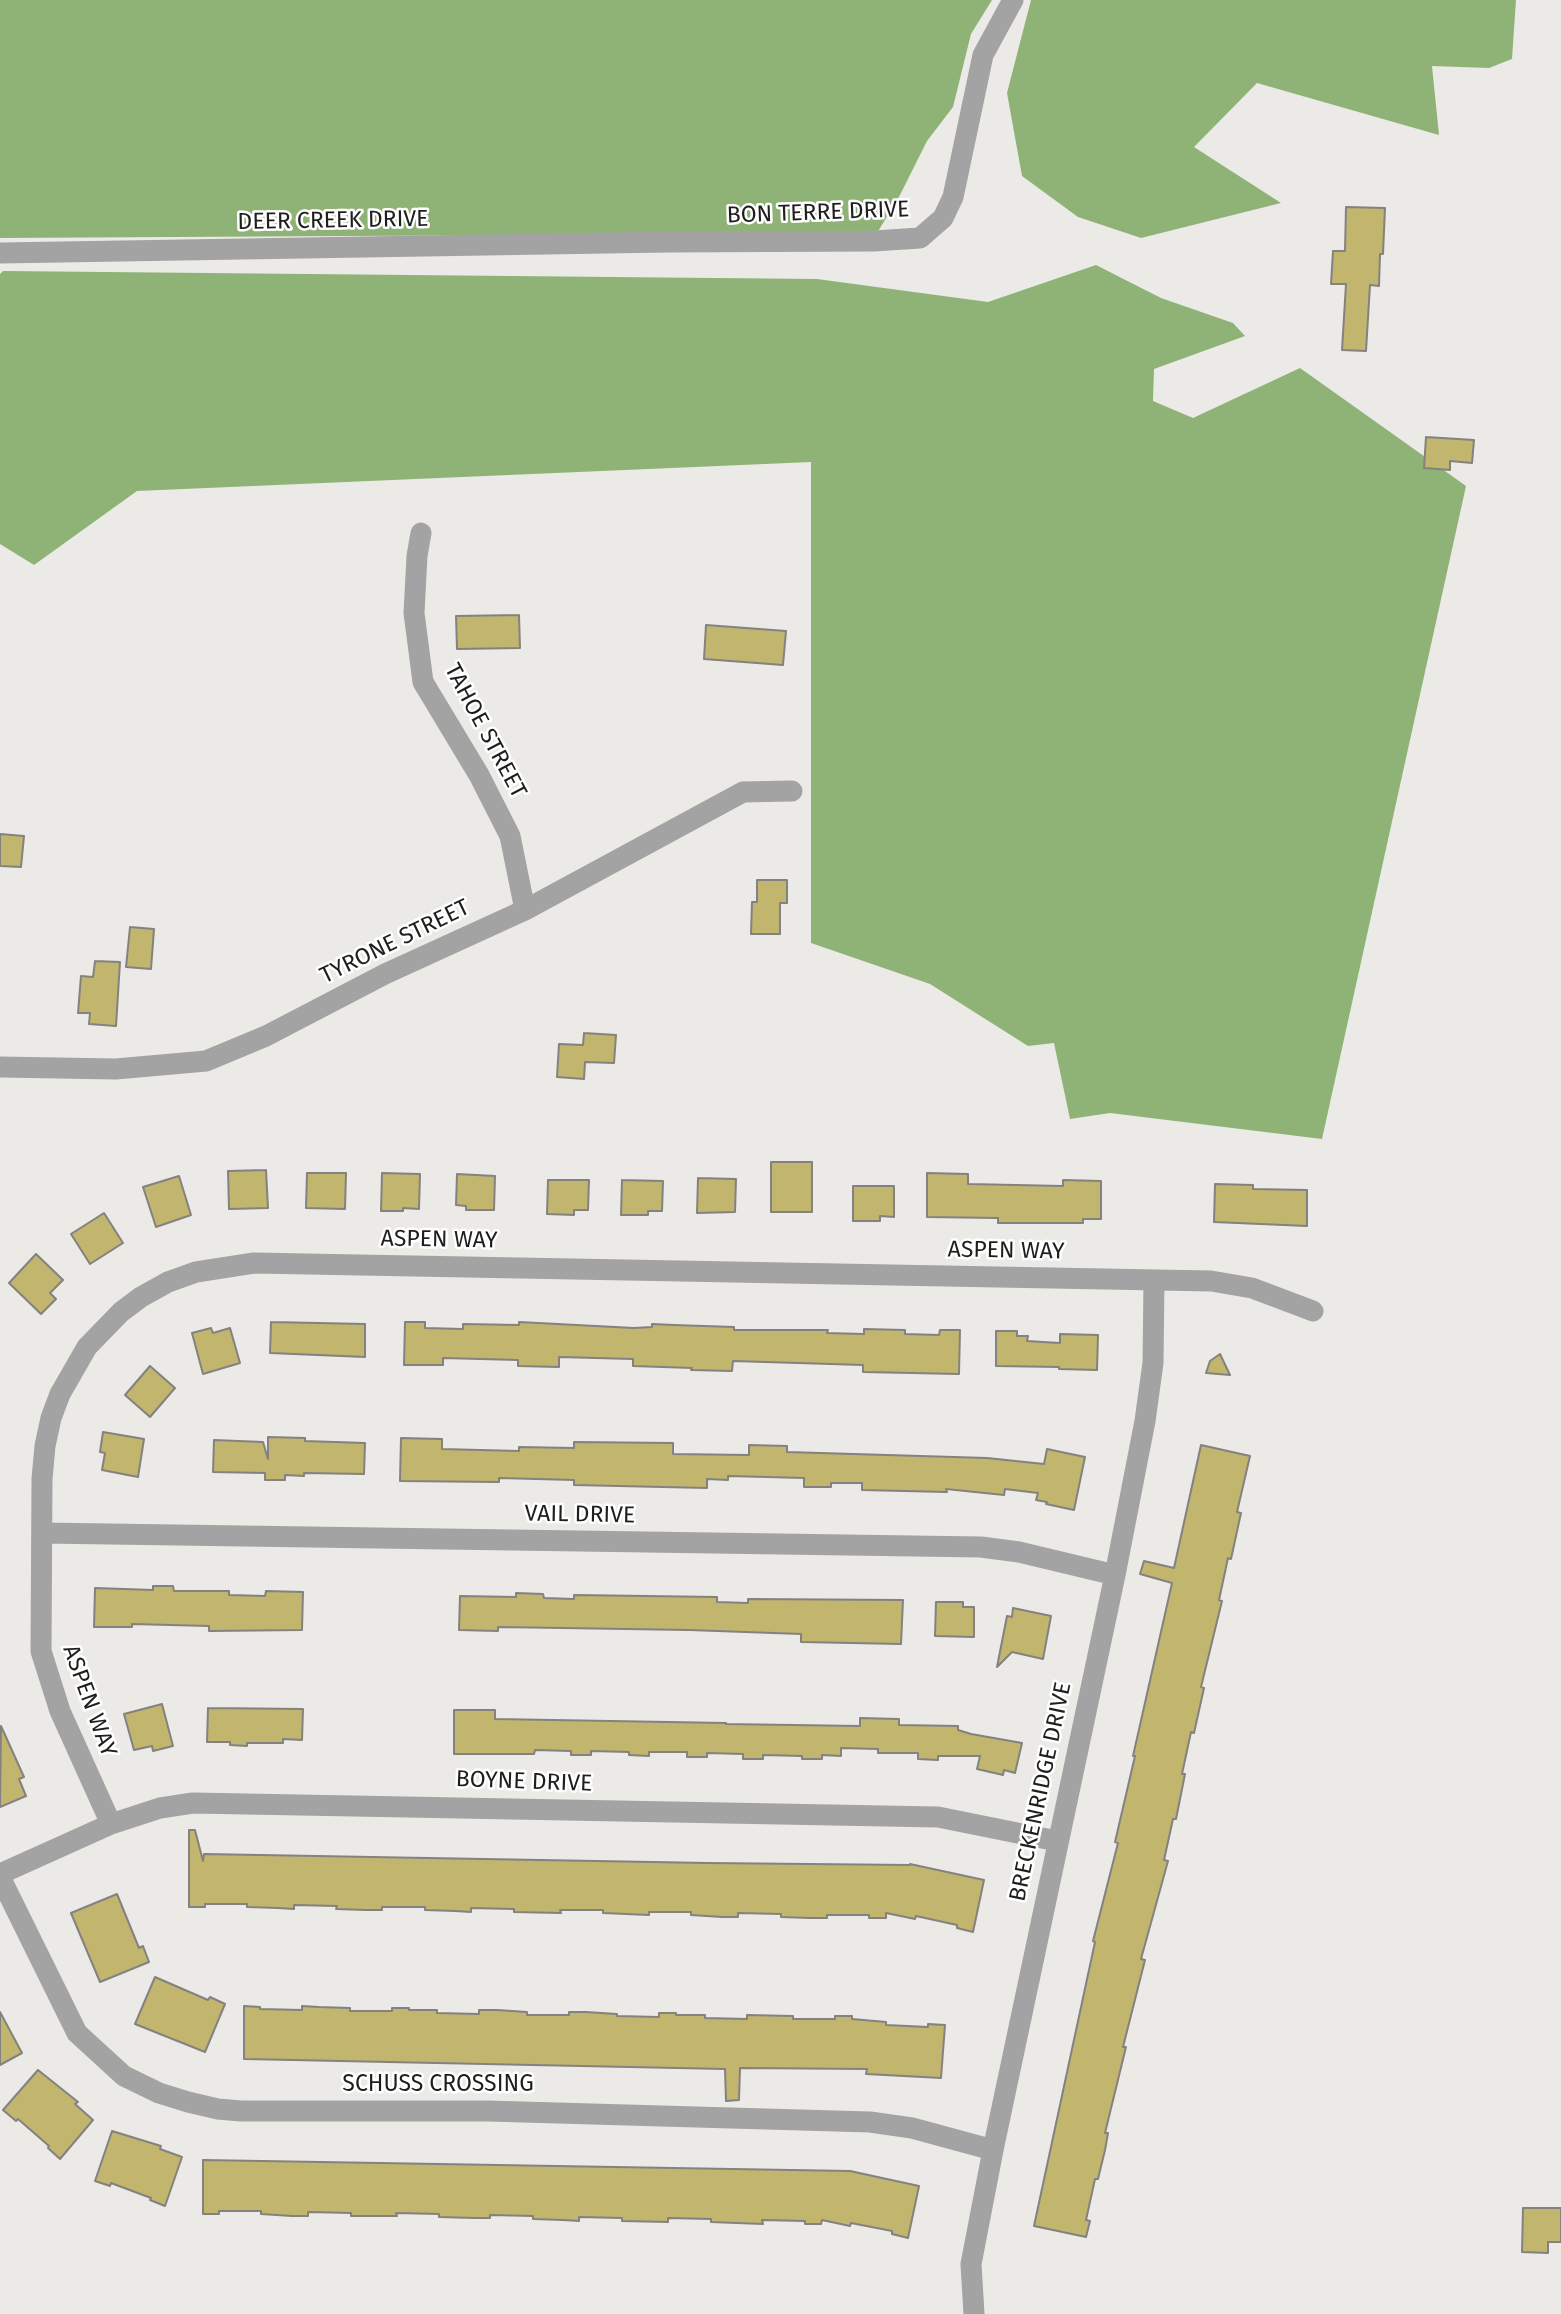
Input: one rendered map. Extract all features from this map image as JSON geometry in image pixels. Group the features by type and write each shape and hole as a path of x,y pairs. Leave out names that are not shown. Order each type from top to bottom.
{"street":[{"name":"BON TERRE DRIVE","path":"668,242 874,241 920,238 943,218 953,197 983,55 1013,0"},
{"name":"DEER CREEK DRIVE","path":"0,253 668,242"},
{"name":"TAHOE STREET","path":"421,533 414,613 423,682 479,775 510,836 525,910"},
{"name":"TYRONE STREET","path":"0,1068 116,1069 205,1061 266,1036 385,974 525,910 743,792 792,791"},
{"name":"ASPEN WAY","path":"111,1824 60,1711 41,1651 42,1479 45,1447 51,1418 73,1368 87,1347 121,1312 168,1282 196,1272 254,1263 1154,1279 1229,1282 1312,1311"},
{"name":"BRECKENRIDGE DRIVE","path":"974,2314 971,2264 1147,1410 1153,1363 1154,1279"},
{"name":"VAIL DRIVE","path":"42,1533 954,1546 1019,1552 1115,1574"},
{"name":"BOYNE DRIVE","path":"0,1875 111,1824 160,1808 193,1803 938,1816 1057,1841"},
{"name":"SCHUSS CROSSING","path":"0,1875 77,2033 124,2076 159,2093 188,2102 241,2111 488,2110 870,2122 912,2128 993,2150"}],"green space":[{"path":"0,0 992,0 971,34 953,107 927,141 877,233 0,238"},
{"path":"1031,0 1516,0 1512,59 1489,68 1432,66 1439,135 1257,83 1194,147 1281,203 1141,238 1078,217 1022,176 1007,93"},
{"path":"1096,265 1161,298 1233,323 1245,336 1154,369 1153,401 1193,418 1300,368 1466,486 1322,1139 1110,1113 1070,1119 1054,1043 1028,1046 930,984 811,943 811,462 137,491 34,565 0,544 0,274 3,271 817,279 988,302"}],"building":[{"path":"1346,207 1385,208 1379,286 1370,285 1366,351 1342,350 1346,284 1331,284 1333,251 1345,251"},
{"path":"1426,437 1474,440 1472,463 1450,461 1450,470 1424,468"},
{"path":"519,615 520,648 457,649 456,616"},
{"path":"706,625 786,631 783,665 704,659"},
{"path":"0,834 24,836 21,867 0,866"},
{"path":"757,880 787,880 787,903 780,903 780,934 751,934 752,902 757,902"},
{"path":"130,927 154,929 151,969 126,967"},
{"path":"95,961 120,962 116,1026 89,1024 90,1013 78,1013 81,976 93,977"},
{"path":"584,1033 616,1035 614,1063 585,1062 584,1079 557,1077 559,1044 583,1045"},
{"path":"771,1162 812,1162 812,1212 771,1212"},
{"path":"266,1170 268,1208 229,1209 228,1171"},
{"path":"307,1173 346,1173 345,1209 306,1208"},
{"path":"382,1173 420,1174 419,1209 381,1211"},
{"path":"927,1173 968,1174 968,1184 1063,1186 1063,1180 1101,1181 1101,1219 1083,1219 1083,1223 998,1223 998,1218 927,1217"},
{"path":"457,1174 495,1176 494,1210 466,1210 466,1206 456,1205"},
{"path":"179,1176 191,1215 156,1227 143,1187"},
{"path":"698,1178 736,1179 735,1212 697,1213"},
{"path":"548,1180 589,1180 588,1210 574,1210 574,1215 547,1214"},
{"path":"622,1180 663,1181 662,1211 648,1211 648,1215 621,1215"},
{"path":"1215,1184 1253,1185 1253,1189 1307,1190 1307,1226 1214,1222"},
{"path":"853,1186 894,1186 894,1217 880,1216 880,1221 853,1221"},
{"path":"104,1213 123,1243 90,1264 71,1234"},
{"path":"36,1254 63,1280 50,1293 56,1299 41,1314 9,1283"},
{"path":"271,1322 365,1324 365,1357 270,1353"},
{"path":"405,1322 425,1322 425,1328 463,1329 463,1324 519,1325 519,1322 634,1328 652,1327 652,1324 734,1327 734,1330 828,1330 827,1333 864,1334 864,1329 905,1330 905,1334 939,1335 940,1330 960,1330 959,1374 863,1372 863,1365 733,1361 732,1371 691,1370 692,1368 633,1366 633,1359 559,1357 559,1367 518,1366 518,1360 443,1358 443,1365 404,1365"},
{"path":"211,1328 213,1333 230,1328 240,1363 203,1374 192,1333"},
{"path":"996,1331 1017,1331 1017,1336 1028,1336 1027,1341 1060,1343 1060,1334 1098,1335 1097,1370 996,1366"},
{"path":"1220,1354 1230,1375 1206,1373 1210,1361"},
{"path":"150,1366 175,1388 150,1417 125,1395"},
{"path":"103,1432 144,1439 138,1477 102,1470 105,1453 100,1452"},
{"path":"268,1437 365,1443 364,1474 304,1473 304,1476 285,1475 285,1480 265,1480 265,1473 213,1472 214,1440 263,1442 268,1459"},
{"path":"401,1438 442,1439 442,1449 519,1451 519,1447 574,1448 574,1442 673,1443 673,1454 749,1455 749,1445 787,1446 787,1452 987,1458 1044,1464 1047,1449 1085,1457 1074,1510 1036,1500 1038,1493 1005,1489 1004,1495 946,1489 947,1492 862,1490 862,1483 831,1483 831,1487 804,1487 804,1478 728,1476 728,1480 707,1479 707,1488 574,1485 574,1480 499,1478 499,1482 400,1481"},
{"path":"1201,1445 1250,1456 1237,1512 1241,1513 1231,1559 1228,1558 1219,1600 1222,1601 1201,1687 1204,1688 1194,1733 1191,1732 1176,1819 1173,1819 1164,1860 1168,1861 1141,1959 1145,1960 1123,2047 1126,2047 1105,2133 1108,2133 1105,2150 1086,2220 1090,2221 1086,2237 1034,2226 1095,1942 1093,1941 1118,1843 1115,1842 1172,1583 1140,1574 1144,1561 1174,1568"},
{"path":"153,1586 173,1586 174,1591 229,1591 229,1595 265,1596 266,1591 303,1592 302,1630 209,1631 209,1626 132,1624 132,1627 94,1627 95,1588 153,1590"},
{"path":"516,1593 574,1599 574,1595 717,1597 717,1602 748,1603 748,1599 903,1600 901,1644 801,1642 801,1634 689,1630 498,1627 498,1631 459,1630 460,1596 516,1597"},
{"path":"936,1602 963,1602 963,1607 974,1607 974,1637 935,1636"},
{"path":"1013,1608 1051,1616 1043,1659 1012,1652 997,1667 1007,1616 1012,1617"},
{"path":"162,1704 173,1746 153,1751 152,1746 134,1750 124,1714"},
{"path":"208,1708 303,1709 302,1740 283,1739 283,1743 247,1743 247,1746 230,1745 230,1742 207,1742"},
{"path":"454,1710 495,1710 495,1719 726,1724 860,1726 860,1718 899,1719 899,1725 958,1726 958,1730 971,1734 1022,1743 1015,1773 1004,1770 1003,1775 977,1769 980,1756 918,1759 918,1753 878,1753 878,1749 841,1748 841,1756 822,1755 822,1759 763,1755 763,1759 743,1759 743,1754 707,1753 707,1757 687,1757 687,1752 649,1752 649,1756 629,1755 629,1752 591,1751 591,1755 571,1755 571,1751 535,1750 534,1754 454,1754"},
{"path":"1,1726 24,1777 19,1779 26,1796 0,1807"},
{"path":"189,1830 195,1830 203,1861 204,1854 910,1864 984,1880 973,1932 957,1928 957,1925 916,1916 915,1919 886,1913 886,1918 869,1918 869,1915 827,1915 827,1918 810,1918 738,1913 738,1917 722,1917 691,1915 691,1912 649,1912 649,1915 603,1913 603,1910 560,1910 561,1913 471,1908 471,1912 425,1910 425,1907 382,1907 382,1910 366,1910 294,1905 294,1909 247,1907 247,1904 205,1904 205,1907 189,1907"},
{"path":"117,1894 139,1948 143,1946 149,1962 100,1982 71,1913"},
{"path":"155,1977 208,2000 210,1997 225,2004 205,2052 135,2024"},
{"path":"244,2006 302,2010 302,2006 350,2008 350,2011 392,2011 392,2008 409,2008 437,2010 437,2013 479,2014 479,2010 497,2010 527,2012 527,2015 569,2015 569,2012 586,2012 659,2017 659,2013 676,2013 705,2015 705,2018 747,2019 747,2015 793,2016 793,2019 835,2019 835,2016 852,2016 852,2019 886,2022 886,2025 945,2025 941,2078 866,2074 867,2069 740,2068 739,2100 726,2101 725,2069 244,2059"},
{"path":"0,2012 22,2053 0,2065"},
{"path":"38,2070 78,2102 75,2104 93,2120 60,2159 18,2119 16,2121 3,2110"},
{"path":"112,2131 161,2146 160,2149 182,2157 165,2206 111,2183 110,2186 95,2181"},
{"path":"203,2160 850,2171 919,2186 908,2238 892,2234 892,2231 822,2220 821,2224 805,2224 805,2221 762,2220 763,2224 711,2222 711,2219 668,2218 668,2222 579,2217 579,2221 533,2219 533,2216 490,2215 490,2218 474,2218 396,2213 397,2216 308,2212 308,2216 292,2216 261,2214 261,2211 219,2211 219,2214 203,2214"},
{"path":"1523,2208 1561,2208 1561,2242 1548,2242 1548,2253 1522,2252"}]}
